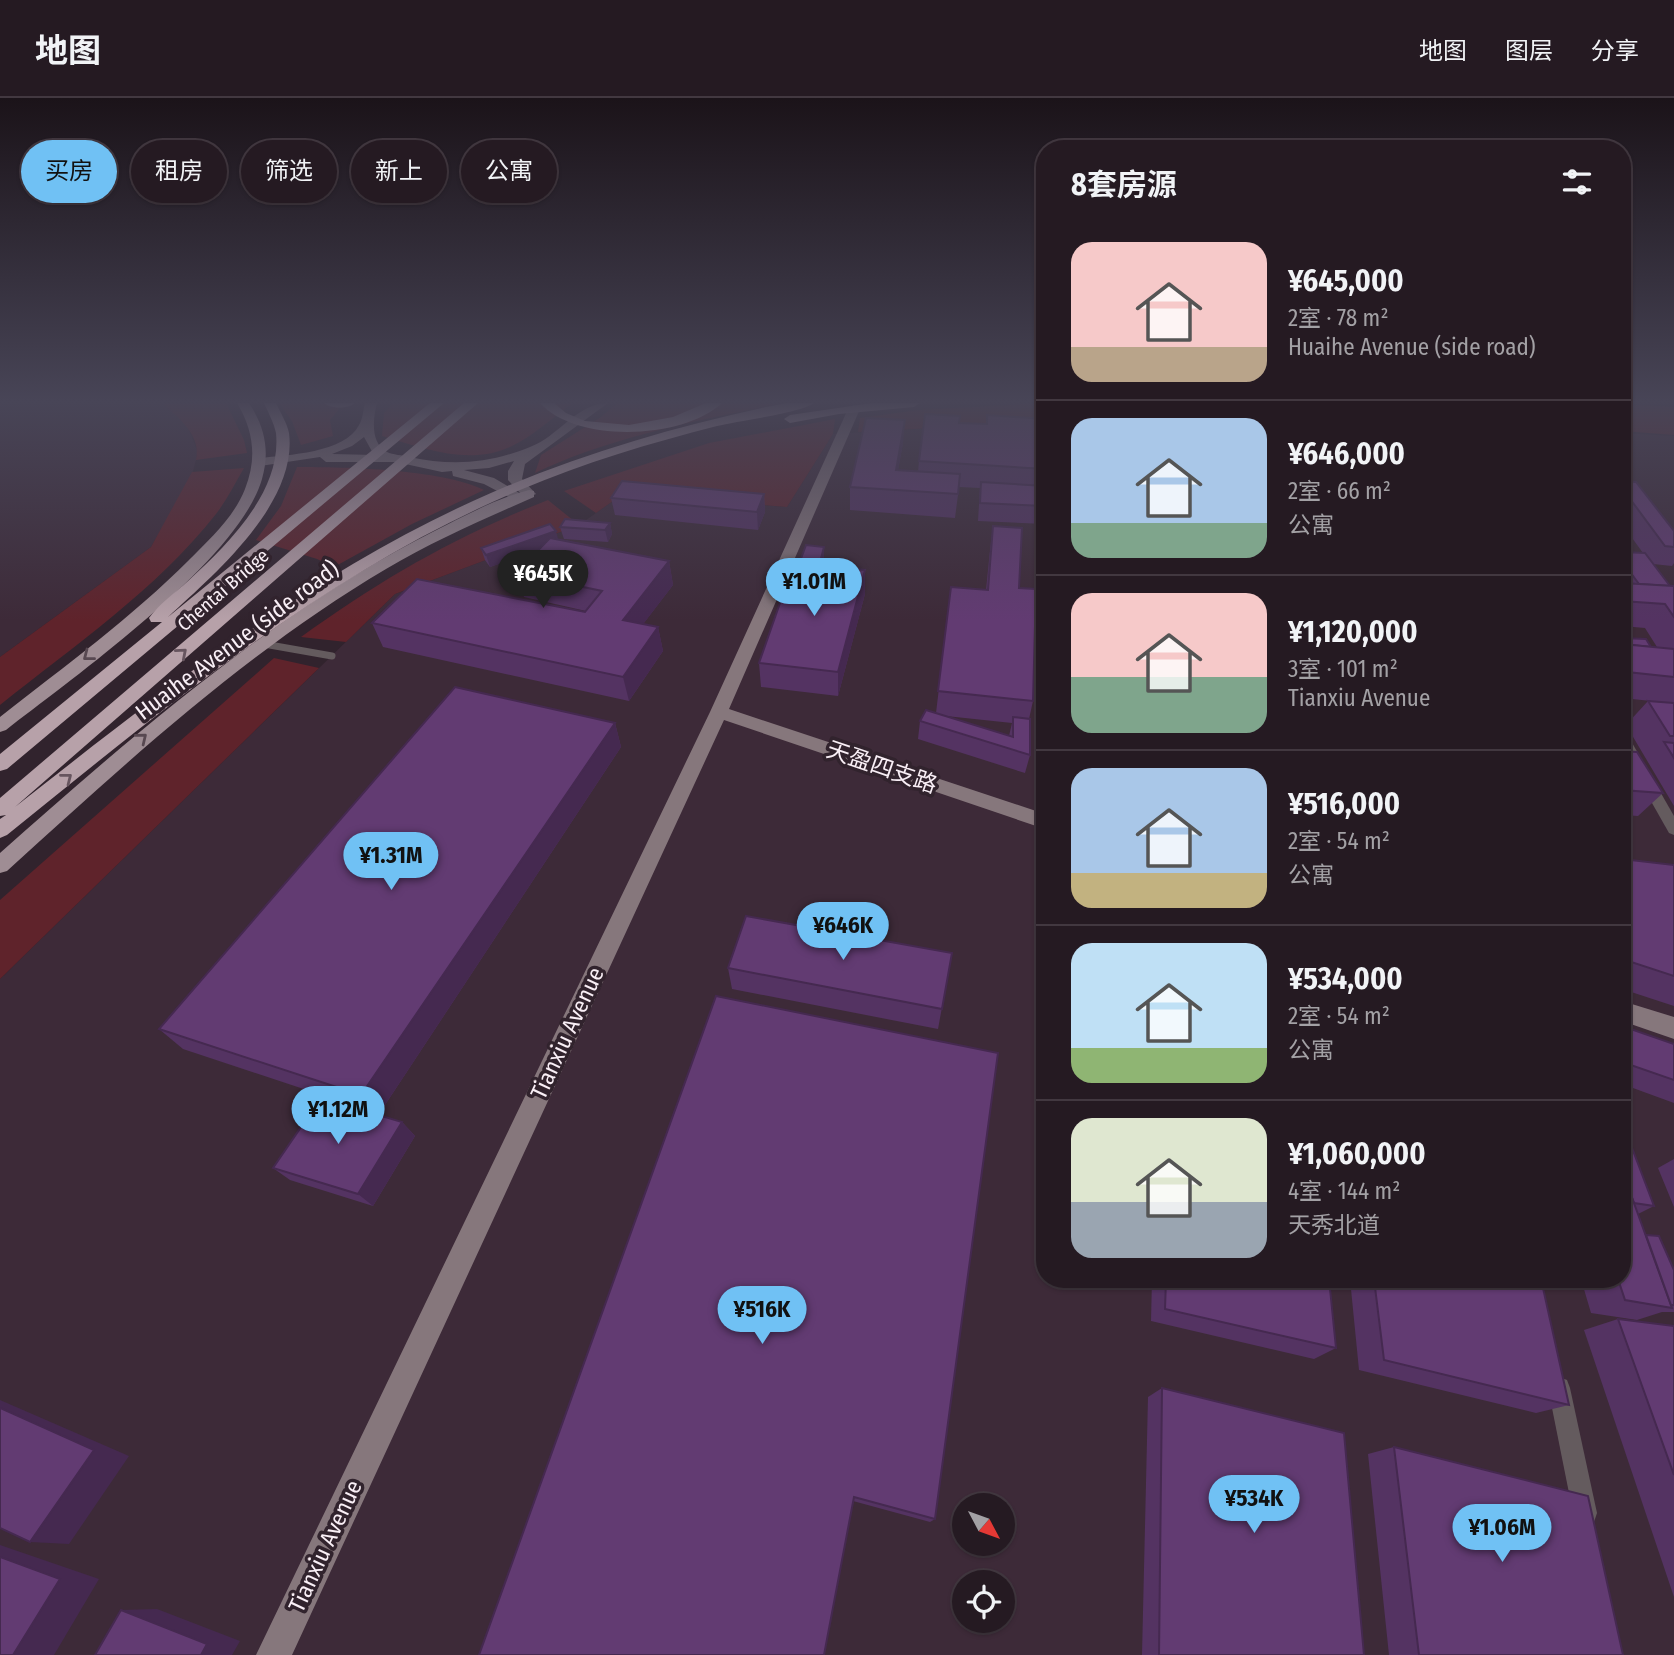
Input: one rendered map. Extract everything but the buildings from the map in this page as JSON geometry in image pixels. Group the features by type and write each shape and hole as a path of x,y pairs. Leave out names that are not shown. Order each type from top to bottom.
{"highway":[{"path":"0,748 100,668 219,558 261,509 277,476"},
{"name":"Chentai Bridge","path":"0,764 350,476"},
{"name":"Chentai Bridge","path":"4,820 390,476"},
{"path":"4,820 265,630 342,578 473,506 544,476"},
{"path":"524,496 581,476"}],"main road":[{"path":"0,726 140,615 189,570 237,517 255,476"},
{"name":"Huaihe Avenue (side road)","path":"0,865 134,745 261,643 354,580 436,535 524,496"}],"street":[{"path":"470,476 524,496"},
{"path":"514,476 524,496"},
{"name":"Tianxiu Avenue","path":"274,1655 719,712 824,476"},
{"name":"天盈四支路","path":"719,712 1036,819"},
{"path":"1631,753 1674,829"},
{"path":"1631,1014 1674,1028"},
{"path":"1553,1360 1589,1534"}],"lane":[{"path":"261,643 332,656"}],"shaded area":[{"path":"0,476 192,476 151,547 0,657"},
{"path":"190,476 240,476 216,514 193,542 141,592 0,705 0,657 151,547"},
{"path":"293,476 432,476 484,490 412,524 334,567 256,540 281,506"},
{"path":"610,476 807,476 787,507 623,494 596,513 564,491"},
{"path":"807,476 1036,476 1036,1288 1631,1288 1631,476 1674,476 1674,1655 0,1655 0,979 395,594 579,525 623,494 787,507"},
{"path":"548,500 579,525 395,594 346,642 301,637 360,596 420,560 482,528"},
{"path":"274,658 319,668 0,979 0,900"}]}
